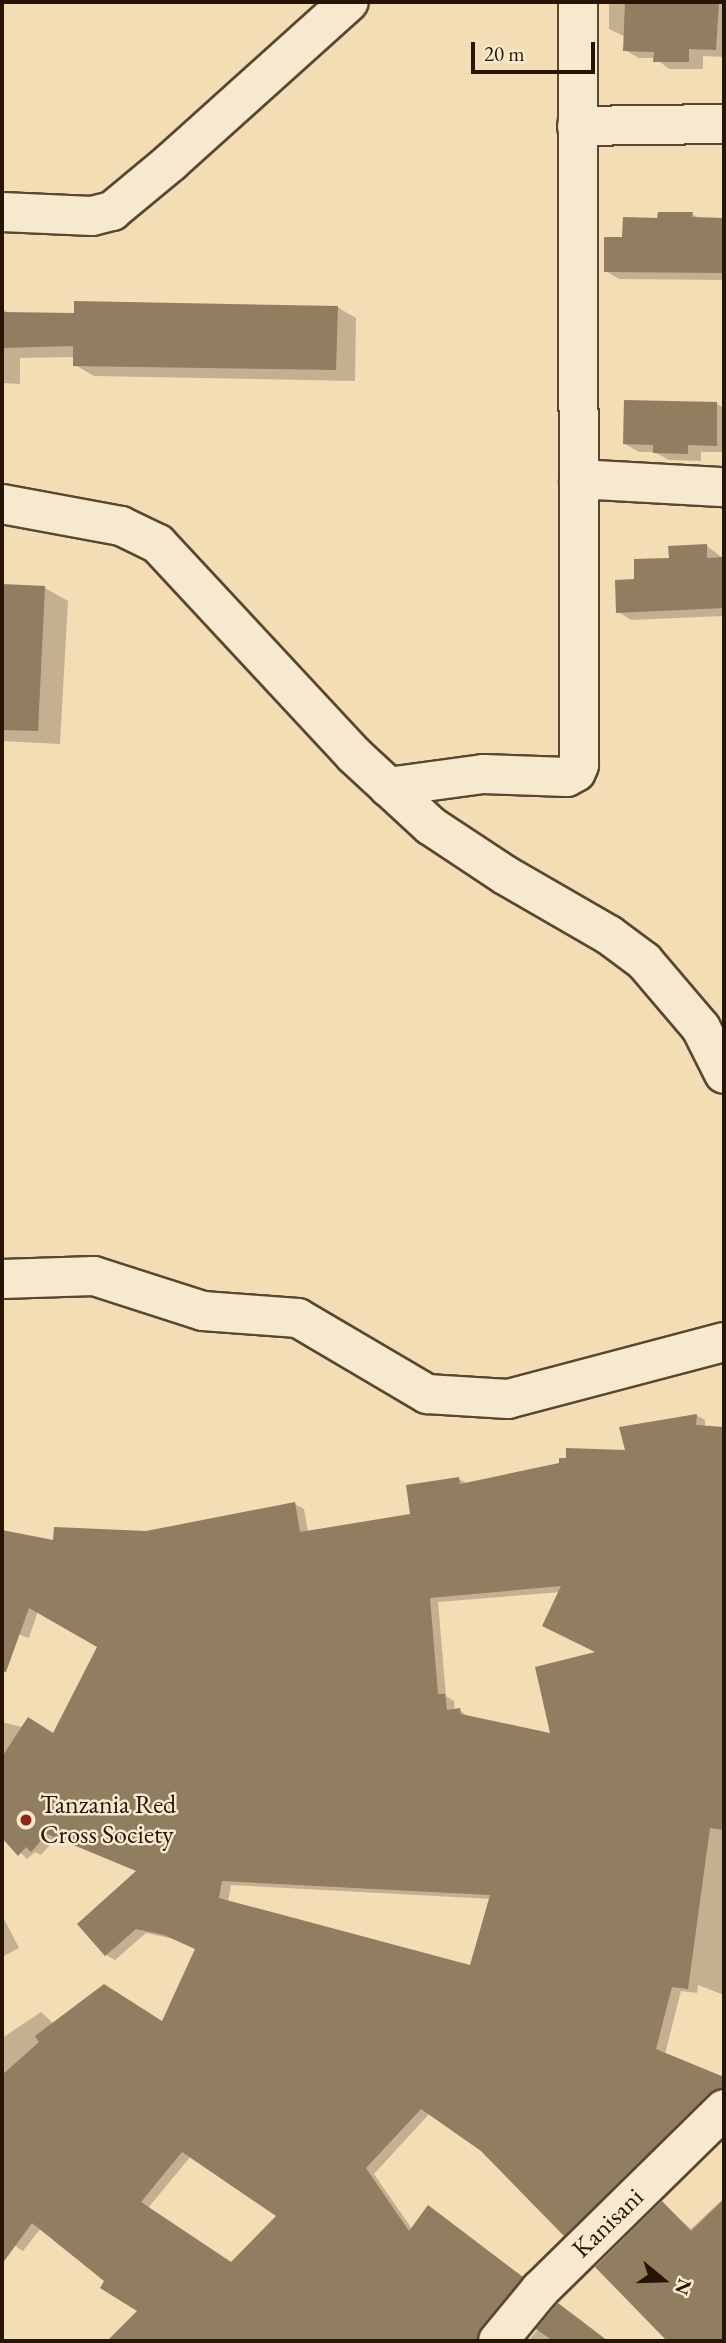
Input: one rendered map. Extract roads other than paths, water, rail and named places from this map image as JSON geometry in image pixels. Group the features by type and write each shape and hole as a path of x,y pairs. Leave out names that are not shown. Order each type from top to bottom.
{"street":[{"path":"2,212 92,216 112,211 172,162 349,2"},
{"path":"388,786 483,774 567,777 576,772 580,753 578,2"},
{"path":"577,126 724,124"},
{"path":"579,479 724,487"},
{"path":"2,504 121,526 158,544 354,755 442,833 505,875 610,935 644,961 701,1028 724,1074"},
{"path":"2,1279 94,1276 203,1311 298,1318 428,1394 508,1399 724,1342"},
{"name":"Kanisani","path":"498,2341 540,2290 724,2109"}],"place":[{"name":"Tanzania Red Cross Society","path":"26,1820"}]}
